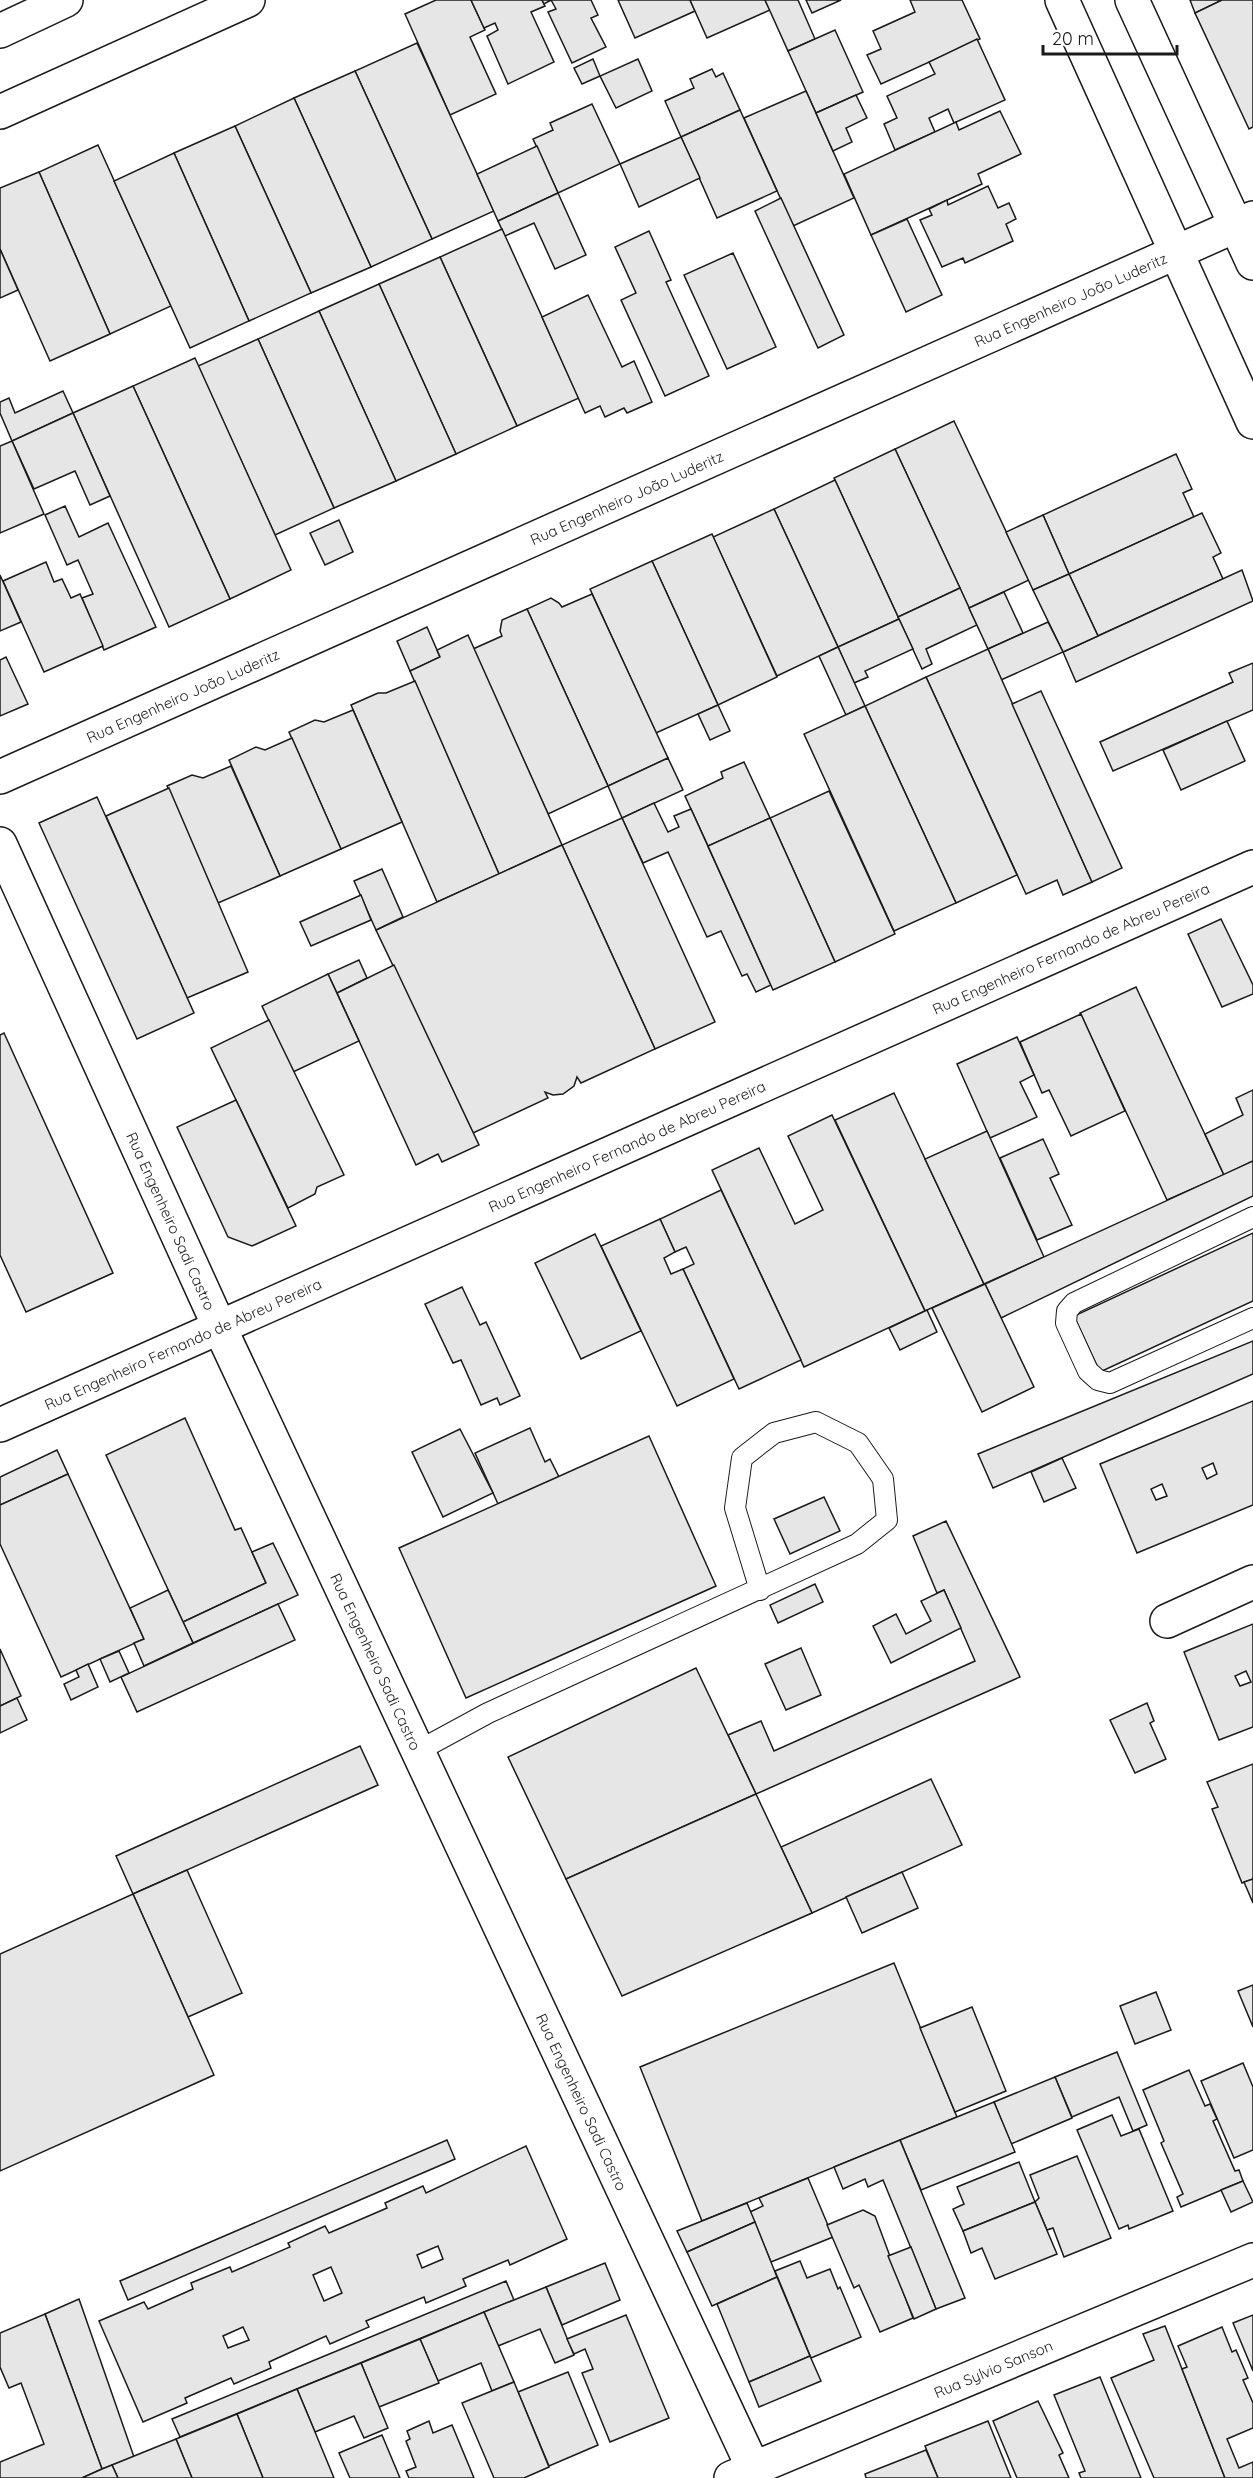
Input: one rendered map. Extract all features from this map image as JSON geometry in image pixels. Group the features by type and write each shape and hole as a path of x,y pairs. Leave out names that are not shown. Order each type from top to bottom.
{"street":[{"path":"0,31 66,0"},
{"path":"0,112 248,0"},
{"path":"1062,0 1253,422"},
{"path":"1132,0 1244,222 1253,264"},
{"name":"Rua Engenheiro João Luderitz","path":"0,777 1177,254 1244,222"},
{"name":"Rua Engenheiro Sadi Castro","path":"0,844 219,1326 418,1751 747,2475"},
{"name":"Rua Engenheiro Fernando de Abreu Pereira","path":"0,1425 1253,867"},
{"path":"1167,1621 1253,1582"},
{"name":"Rua Sylvio Sanson","path":"747,2475 1253,2260"}],"lane":[{"path":"1253,1217 1074,1303 1067,1311 1066,1323 1088,1371 1098,1380 1110,1383 1253,1318"},
{"path":"418,1751 488,1713 760,1590 857,1544 887,1520 883,1479 858,1443 816,1422 774,1433 742,1458 735,1508 760,1590"}],"building":[{"path":"436,0 471,0 485,30 470,37 496,94 450,115 405,14"},
{"path":"471,0 542,0 545,6 531,12 554,62 508,84 487,36 498,30 495,23 484,28"},
{"path":"551,0 591,0 598,15 591,18 606,47 572,63 548,12 556,9"},
{"path":"618,0 690,0 695,11 635,38"},
{"path":"690,0 765,0 770,10 707,38"},
{"path":"765,0 798,0 815,39 788,51"},
{"path":"806,0 841,0 812,13"},
{"path":"910,0 962,0 980,39 881,84 867,55 881,49 873,31 915,12"},
{"path":"1190,0 1222,0 1195,13"},
{"path":"1222,0 1253,0 1253,127 1249,129 1195,13"},
{"path":"835,30 863,92 816,113 788,51"},
{"path":"977,39 1005,100 954,123 948,109 929,118 935,132 895,150 884,124 897,118 887,96 935,74 929,62"},
{"path":"417,43 494,211 432,239 355,71"},
{"path":"593,59 600,76 582,84 574,68"},
{"path":"638,59 652,91 616,108 600,76"},
{"path":"712,69 716,77 723,73 740,110 681,137 665,101 694,88 690,79"},
{"path":"355,71 432,239 371,267 294,98"},
{"path":"806,91 854,198 793,226 744,118"},
{"path":"856,95 867,118 846,128 852,142 833,151 816,113"},
{"path":"294,98 371,267 311,293 235,126"},
{"path":"592,104 620,164 558,193 533,139 553,130 550,123"},
{"path":"740,110 777,191 717,218 681,137"},
{"path":"1000,111 1021,154 978,174 982,184 871,235 844,174 956,122 959,130"},
{"path":"235,126 311,293 249,321 174,153"},
{"path":"681,137 700,178 639,207 620,164"},
{"path":"98,145 171,306 110,334 39,172"},
{"path":"537,146 558,193 498,221 477,174"},
{"path":"174,153 249,321 190,348 114,181"},
{"path":"39,172 110,334 50,361 0,249 0,188"},
{"path":"988,186 998,208 1009,203 1016,219 1006,224 1013,241 965,263 963,258 942,267 920,220 932,215 929,209 947,200 948,205"},
{"path":"558,193 586,255 555,269 534,223 505,236 498,221"},
{"path":"781,198 844,335 818,348 755,211"},
{"path":"907,219 942,295 906,312 871,235"},
{"path":"502,229 579,398 517,426 440,257"},
{"path":"649,231 671,280 666,282 709,376 665,396 621,300 636,293 615,247"},
{"path":"0,249 18,290 0,298"},
{"path":"733,253 776,347 727,369 684,275"},
{"path":"440,257 517,426 456,454 379,284"},
{"path":"379,284 456,454 396,481 319,311"},
{"path":"588,295 622,367 634,361 652,402 627,413 624,408 605,417 600,406 585,413 542,317"},
{"path":"319,311 396,481 334,508 258,339"},
{"path":"258,339 334,508 275,535 198,366"},
{"path":"195,358 291,570 230,599 133,386"},
{"path":"133,386 230,599 169,627 73,413"},
{"path":"63,391 73,413 12,441 0,413 0,402 9,398 15,413"},
{"path":"73,413 110,496 90,505 75,471 34,489 12,441"},
{"path":"954,421 1029,580 969,608 895,449"},
{"path":"12,441 44,514 0,533 0,446"},
{"path":"895,449 960,588 898,617 834,478"},
{"path":"1176,454 1192,489 1183,493 1194,517 1069,574 1043,515"},
{"path":"835,480 899,619 838,647 774,509"},
{"path":"65,506 79,537 108,523 156,627 104,650 82,598 93,594 78,560 67,565 45,515"},
{"path":"774,509 838,647 777,676 713,537"},
{"path":"1202,513 1221,553 1213,557 1223,579 1098,636 1069,574"},
{"path":"1043,515 1069,574 1033,590 1006,532"},
{"path":"339,520 353,552 325,565 310,533"},
{"path":"712,534 777,677 718,705 652,561"},
{"path":"652,561 718,705 656,733 590,589"},
{"path":"46,562 54,582 62,579 71,598 80,594 103,646 44,672 3,581"},
{"path":"1242,570 1253,601 1076,682 1063,652"},
{"path":"1069,574 1098,636 1063,652 1033,590"},
{"path":"0,575 21,622 0,631"},
{"path":"960,588 977,625 926,649 932,664 922,669 898,617"},
{"path":"1004,592 1023,633 988,649 969,608"},
{"path":"592,594 668,758 608,786 527,609 551,598 562,607"},
{"path":"527,609 608,786 548,814 473,649 502,636 500,631 502,620"},
{"path":"899,619 913,649 865,671 868,677 854,683 838,647"},
{"path":"1048,622 1063,652 1001,680 988,649"},
{"path":"427,627 440,657 410,671 397,641"},
{"path":"468,635 562,845 499,874 410,671 440,657 437,650"},
{"path":"838,647 865,706 846,715 819,656"},
{"path":"988,649 1092,882 1063,895 1057,880 1026,894 926,677"},
{"path":"6,657 28,704 0,716 0,660"},
{"path":"1253,663 1253,710 1113,771 1100,742 1233,682 1229,673"},
{"path":"926,677 1017,875 956,903 865,706"},
{"path":"415,681 499,874 437,902 351,705"},
{"path":"1041,691 1122,868 1092,882 1012,704"},
{"path":"718,705 730,731 710,740 698,714"},
{"path":"865,706 956,903 894,931 804,734"},
{"path":"353,710 402,822 341,849 289,732 315,720 324,722"},
{"path":"1227,721 1245,761 1181,790 1163,750"},
{"path":"292,738 341,849 280,876 229,760 256,747 265,750"},
{"path":"668,758 683,790 622,818 608,786"},
{"path":"744,762 770,818 708,846 685,796 723,778 721,772"},
{"path":"231,766 280,876 218,903 167,786 192,775 203,778"},
{"path":"169,788 248,972 187,998 106,816"},
{"path":"829,791 895,934 835,962 770,818"},
{"path":"97,797 194,1013 137,1039 39,823"},
{"path":"654,803 668,832 679,827 674,816 691,809 771,985 756,992 747,974 742,976 721,931 707,937 668,852 643,863 622,818"},
{"path":"622,818 715,1022 655,1049 562,845"},
{"path":"770,818 835,962 773,990 708,846"},
{"path":"562,845 655,1049 581,1083 577,1077 574,1086 563,1094 553,1095 545,1092 548,1098 473,1133 376,930"},
{"path":"382,869 403,917 376,930 354,881"},
{"path":"361,895 371,920 311,946 300,922"},
{"path":"1221,919 1253,985 1253,994 1222,1007 1188,934"},
{"path":"359,960 367,978 337,993 328,974"},
{"path":"394,965 479,1145 442,1162 438,1154 416,1165 337,993"},
{"path":"328,974 359,1041 293,1072 262,1006"},
{"path":"1136,987 1224,1175 1167,1200 1080,1013"},
{"path":"1081,1014 1125,1111 1071,1136 1049,1090 1042,1093 1020,1042"},
{"path":"269,1020 344,1175 317,1187 315,1194 288,1208 211,1048"},
{"path":"4,1033 113,1273 26,1312 0,1255 0,1035"},
{"path":"1017,1037 1034,1075 1020,1082 1037,1117 990,1138 957,1064"},
{"path":"1253,1090 1253,1161 1224,1175 1205,1134 1243,1115 1236,1098"},
{"path":"894,1093 984,1284 925,1311 835,1120"},
{"path":"236,1100 296,1226 252,1246 228,1237 177,1127"},
{"path":"832,1115 925,1311 804,1367 712,1170 759,1148 795,1224 823,1210 788,1136"},
{"path":"987,1131 1044,1257 984,1284 925,1159"},
{"path":"1043,1139 1059,1174 1050,1178 1072,1225 1037,1240 1000,1158"},
{"path":"1253,1161 1253,1196 1001,1318 985,1284"},
{"path":"721,1190 801,1360 739,1389 683,1269 694,1264 686,1247 675,1252 660,1219"},
{"path":"660,1219 675,1252 664,1258 671,1274 683,1269 734,1379 677,1406 601,1246"},
{"path":"1253,1233 1253,1301 1100,1372 1074,1316"},
{"path":"595,1234 641,1331 581,1359 535,1263"},
{"path":"985,1284 1034,1387 982,1412 932,1308"},
{"path":"462,1287 480,1325 486,1322 520,1396 500,1405 497,1398 481,1405 461,1360 453,1363 425,1304"},
{"path":"927,1310 937,1332 900,1350 889,1328"},
{"path":"1253,1341 1253,1374 993,1488 978,1454"},
{"path":"1253,1401 1253,1505 1137,1553 1100,1464","holes":["1213,1463 1217,1474 1207,1479 1202,1468","1162,1484 1167,1496 1156,1500 1151,1489"]},
{"path":"185,1418 235,1530 241,1528 266,1583 183,1622 106,1455"},
{"path":"530,1428 545,1462 550,1459 559,1477 498,1504 475,1453"},
{"path":"460,1429 493,1493 443,1517 412,1452"},
{"path":"649,1436 716,1586 466,1698 399,1548"},
{"path":"57,1450 68,1474 0,1505 0,1477"},
{"path":"1062,1458 1076,1488 1044,1502 1031,1472"},
{"path":"68,1474 144,1639 61,1677 0,1544 0,1505"},
{"path":"824,1497 840,1531 790,1554 774,1519"},
{"path":"946,1521 1020,1677 756,1794 728,1735 761,1721 774,1751 975,1661 944,1590 937,1593 913,1536"},
{"path":"273,1543 298,1595 193,1643 183,1622 266,1583 252,1552"},
{"path":"815,1584 823,1602 778,1623 770,1605"},
{"path":"168,1590 193,1643 144,1666 134,1643 144,1639 130,1608"},
{"path":"944,1590 961,1628 891,1663 873,1626 896,1614 906,1634 931,1621 921,1601"},
{"path":"278,1604 295,1640 137,1712 121,1677"},
{"path":"1253,1624 1253,1727 1219,1740 1184,1652","holes":["1246,1671 1251,1682 1240,1686 1235,1676"]},
{"path":"801,1648 821,1695 786,1710 765,1664"},
{"path":"0,1649 21,1696 0,1706"},
{"path":"119,1651 129,1673 110,1682 100,1659"},
{"path":"88,1664 98,1687 71,1700 64,1684 79,1677 76,1670"},
{"path":"696,1668 756,1794 566,1879 508,1757"},
{"path":"17,1698 27,1720 0,1733 0,1706"},
{"path":"1147,1703 1154,1721 1150,1723 1166,1759 1135,1773 1110,1720"},
{"path":"360,1746 378,1785 133,1894 116,1856"},
{"path":"1253,1764 1253,1879 1242,1883 1212,1809 1218,1807 1207,1782"},
{"path":"931,1779 962,1845 812,1913 781,1847"},
{"path":"756,1794 812,1913 622,1996 566,1879"},
{"path":"187,1870 242,1993 188,2017 133,1894"},
{"path":"902,1872 918,1908 862,1933 846,1897"},
{"path":"1253,1879 1253,1903 1244,1882"},
{"path":"133,1894 214,2075 0,2171 0,1954"},
{"path":"894,1963 957,2117 702,2221 640,2067"},
{"path":"1253,1985 1253,2027 1238,1991"},
{"path":"1156,1992 1171,2030 1135,2044 1120,2006"},
{"path":"972,2007 1006,2091 955,2112 920,2028"},
{"path":"1117,2052 1147,2125 1133,2131 1119,2097 1072,2117 1055,2077"},
{"path":"1243,2063 1253,2087 1253,2150 1234,2158 1201,2081"},
{"path":"1189,2070 1205,2106 1210,2104 1217,2119 1213,2121 1235,2171 1239,2170 1243,2181 1181,2207 1177,2197 1183,2194 1161,2143 1164,2141 1143,2090"},
{"path":"1055,2077 1072,2118 1011,2144 994,2102"},
{"path":"994,2102 1015,2152 921,2190 900,2140"},
{"path":"1112,2115 1121,2136 1139,2129 1173,2211 1129,2229 1128,2225 1119,2229 1077,2130"},
{"path":"447,2140 455,2159 128,2300 120,2281"},
{"path":"900,2140 965,2298 936,2309 883,2180 868,2187 865,2179 843,2189 834,2167"},
{"path":"526,2146 567,2239 510,2265 508,2260 463,2279 466,2286 426,2303 424,2297 366,2321 369,2327 330,2344 326,2336 269,2362 271,2368 234,2384 231,2378 185,2398 187,2403 143,2422 99,2321 144,2302 148,2309 193,2289 191,2283 230,2267 232,2272 290,2247 288,2243 325,2226 329,2233 387,2208 385,2203 423,2186 426,2193","holes":["438,2246 443,2259 422,2268 417,2255","331,2267 342,2293 324,2301 313,2275","243,2327 249,2340 228,2348 223,2336"]},
{"path":"1077,2156 1111,2238 1064,2257 1053,2228 1047,2230 1035,2202 1039,2198 1030,2175"},
{"path":"1019,2162 1035,2202 963,2231 953,2209 964,2204 957,2187"},
{"path":"808,2178 833,2237 771,2262 750,2212 763,2206 759,2198"},
{"path":"1243,2181 1253,2202 1231,2212 1221,2190"},
{"path":"1035,2202 1057,2254 995,2279 982,2248 971,2253 963,2231"},
{"path":"747,2203 755,2222 687,2252 677,2231"},
{"path":"863,2210 875,2216 913,2318 880,2332 859,2285 854,2288 827,2225"},
{"path":"755,2222 777,2277 712,2306 687,2252"},
{"path":"911,2247 936,2309 914,2319 888,2256"},
{"path":"800,2261 807,2278 830,2269 861,2337 811,2358 775,2271"},
{"path":"605,2263 620,2300 562,2325 546,2287"},
{"path":"777,2277 810,2356 749,2382 717,2304"},
{"path":"506,2281 514,2300 180,2437 172,2419"},
{"path":"546,2287 574,2355 555,2363 540,2329 498,2346 484,2312"},
{"path":"79,2299 134,2457 102,2469 45,2314"},
{"path":"484,2312 514,2382 492,2391 481,2363 438,2381 420,2339"},
{"path":"45,2314 102,2469 82,2478 0,2478 0,2462 44,2444 21,2383 9,2388 0,2367 0,2333"},
{"path":"626,2315 669,2418 610,2442 582,2373 593,2369 585,2349 574,2354 567,2339"},
{"path":"1253,2315 1253,2371 1233,2323"},
{"path":"1165,2326 1225,2478 1154,2478 1111,2378 1154,2360 1143,2334"},
{"path":"1222,2327 1232,2352 1236,2350 1248,2378 1243,2380 1253,2403 1253,2428 1227,2439 1239,2468 1253,2462 1253,2478 1225,2478 1182,2369 1187,2367 1178,2346"},
{"path":"420,2339 439,2383 379,2407 361,2363"},
{"path":"810,2356 821,2381 759,2407 749,2382"},
{"path":"361,2363 388,2428 364,2438 354,2416 315,2432 297,2389"},
{"path":"568,2372 598,2445 549,2466 518,2392"},
{"path":"1100,2377 1141,2478 1081,2478 1079,2473 1085,2471 1054,2395"},
{"path":"514,2382 549,2467 524,2478 494,2478 462,2403"},
{"path":"297,2389 334,2478 263,2478 237,2414"},
{"path":"1038,2401 1063,2453 1059,2455 1069,2478 1017,2478 993,2421"},
{"path":"237,2414 263,2478 192,2478 176,2439"},
{"path":"429,2421 433,2433 452,2425 474,2478 409,2478 406,2471 416,2467 406,2441 410,2439 407,2431"},
{"path":"988,2421 1011,2478 938,2478 925,2446"},
{"path":"382,2435 400,2478 350,2478 339,2453"},
{"path":"176,2439 192,2478 118,2478 112,2465"},
{"path":"926,2450 938,2478 866,2478 865,2474"},
{"path":"112,2465 118,2478 82,2478 102,2469"}]}
